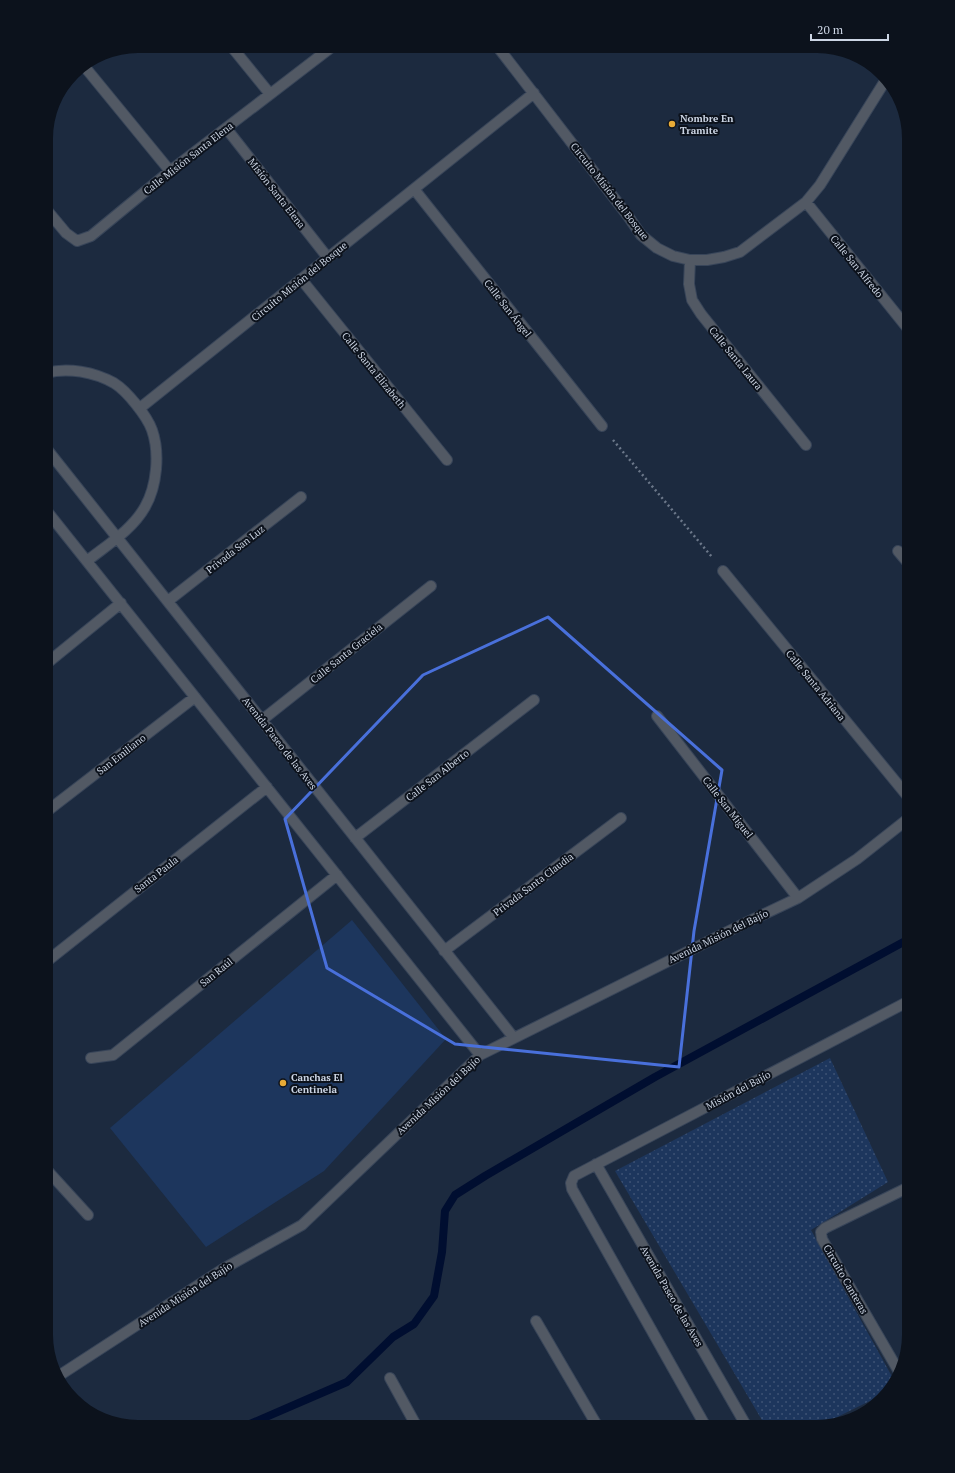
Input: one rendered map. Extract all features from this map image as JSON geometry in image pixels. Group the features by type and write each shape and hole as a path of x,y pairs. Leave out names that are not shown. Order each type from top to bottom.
{"street":[{"path":"237,53 270,94"},
{"name":"Calle Misión Santa Elena","path":"53,217 66,233 77,241 92,236 170,171 324,53"},
{"name":"Circuito Misión del Bosque","path":"503,53 641,235 657,248 673,256 690,260 719,258 740,252 806,202 820,185 883,84"},
{"path":"87,70 170,171"},
{"name":"Circuito Misión del Bosque","path":"140,408 534,93"},
{"name":"Misión Santa Elena","path":"226,128 328,258"},
{"name":"Calle San Ángel","path":"414,189 602,426"},
{"name":"Calle San Alfredo","path":"806,202 902,321"},
{"name":"Calle Santa Laura","path":"690,260 692,300 701,314 806,445"},
{"name":"Calle Santa Elizabeth","path":"301,279 447,460"},
{"path":"53,371 56,370 86,372 114,384 140,408 152,430 157,460 152,490 145,507 134,522 118,538 87,561"},
{"name":"Avenida Paseo de las Aves","path":"53,457 514,1038"},
{"name":"Privada San Luz","path":"168,601 301,497"},
{"path":"53,520 121,603 480,1055"},
{"path":"898,551 902,556"},
{"name":"Calle Santa Adriana","path":"723,571 902,789"},
{"name":"Calle Santa Graciela","path":"262,720 431,586"},
{"path":"53,658 121,603"},
{"name":"San Emiliano","path":"53,807 195,697"},
{"name":"Calle San Alberto","path":"355,838 534,700"},
{"name":"Calle San Miguel","path":"657,716 798,898"},
{"name":"Santa Paula","path":"53,956 267,787"},
{"name":"Privada Santa Claudia","path":"444,951 621,818"},
{"name":"Avenida Misión del Bajío","path":"62,1374 223,1269 302,1225 480,1055 736,927 798,898 857,859 902,824"},
{"name":"San Raúl","path":"91,1058 113,1055 337,875"},
{"name":"Misión del Bajío","path":"702,1420 572,1189 571,1182 574,1176 596,1164 902,1005"},
{"name":"Avenida Paseo de las Aves","path":"596,1164 743,1420"},
{"path":"53,1179 88,1215"},
{"name":"Circuito Canteras","path":"896,1366 822,1239 821,1232 825,1228 902,1190"},
{"path":"536,1321 594,1420"},
{"path":"390,1378 414,1420"}],"path":[{"path":"602,426 723,571"}],"highlighted area":[{"path":"548,617 722,770 694,931 679,1067 455,1044 327,968 285,819 423,675"}],"shaded area":[{"name":"Canchas El Centinela","path":"352,920 446,1039 324,1171 206,1247 110,1128"},
{"path":"830,1058 888,1182 811,1230 892,1376 881,1391 872,1400 836,1417 817,1420 762,1420 615,1171"}],"waterway":[{"path":"259,1420 347,1382 393,1337 414,1324 434,1296 442,1252 445,1211 455,1195 655,1077 902,943"}],"place":[{"name":"Nombre En Tramite","path":"672,124"},
{"name":"Canchas El Centinela","path":"283,1083"}]}
